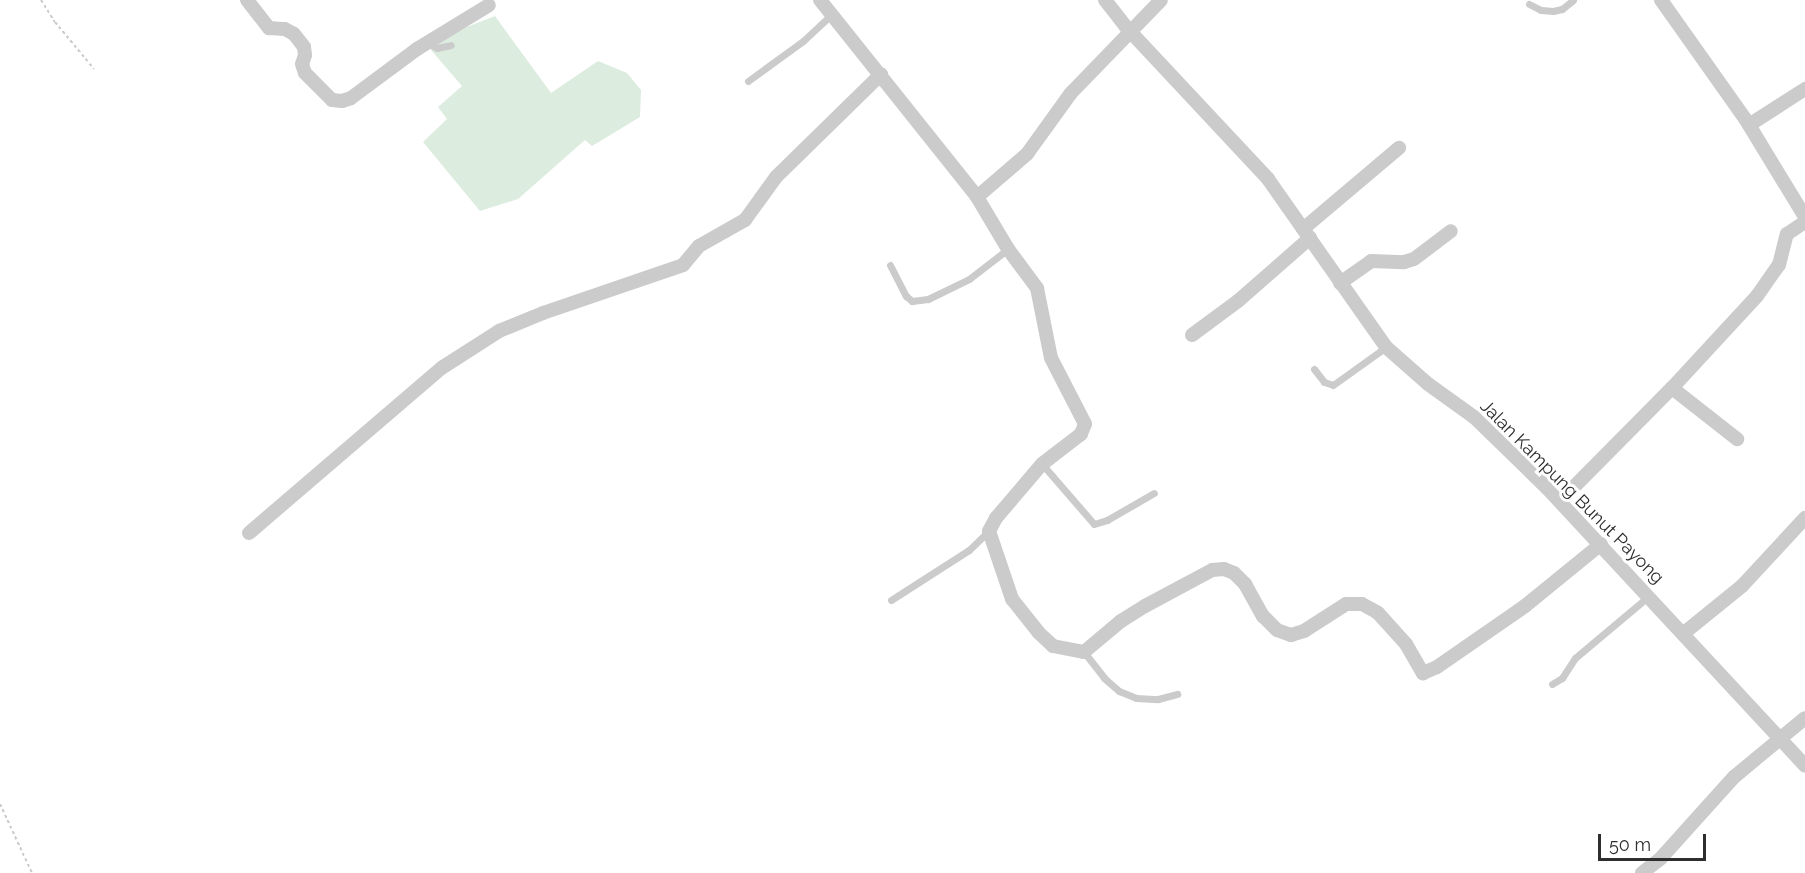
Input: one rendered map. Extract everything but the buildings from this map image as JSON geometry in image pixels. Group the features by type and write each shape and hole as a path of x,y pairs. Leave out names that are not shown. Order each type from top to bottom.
{"street":[{"path":"247,0 269,28 285,29 294,34 304,47 303,68 332,100 342,101 351,98 426,43 489,5"},
{"path":"820,0 881,74 976,197 1008,249 1036,288 1051,358 1085,424 1081,434 1042,464 996,518 988,531 1012,599 1053,646 1083,652 1121,621 1145,606 1212,570 1224,569 1234,573 1245,584 1263,616 1276,630 1291,635 1304,631 1346,604 1362,604 1370,608 1391,626 1415,658 1423,673 1437,667 1525,606 1601,544"},
{"name":"Jalan Kampung Bunut Payong","path":"1106,0 1130,31 1268,179 1386,347 1420,377 1474,417 1560,501 1805,766"},
{"path":"976,197 1027,154 1071,93 1161,0"},
{"path":"1560,501 1672,388 1756,296 1779,265 1787,234 1805,220 1749,125 1661,0"},
{"path":"249,533 443,367 499,331 543,313 683,265 699,246 745,220 776,177 881,74"},
{"path":"1749,125 1805,89"},
{"path":"1192,335 1238,301 1399,148"},
{"path":"1340,283 1371,261 1404,262 1414,259 1451,231"},
{"path":"1672,388 1737,438"},
{"path":"1684,633 1742,586 1805,518"},
{"path":"1641,873 1661,858 1734,777 1805,718"}],"lane":[{"path":"1529,4 1541,10 1553,11 1562,9 1573,0"},
{"path":"748,81 803,41 832,14"},
{"path":"426,43 437,48 451,45"},
{"path":"890,265 906,296 912,301 928,299 969,279 1008,249"},
{"path":"1314,369 1324,382 1333,385 1386,347"},
{"path":"1042,464 1094,524 1107,520 1154,492"},
{"path":"891,600 969,550 988,531"},
{"path":"1552,684 1562,678 1575,658 1650,596"},
{"path":"1083,652 1104,678 1119,691 1136,698 1158,699 1177,694"}],"path":[{"path":"41,0 55,22 94,69"},
{"path":"0,804 32,873"}],"green space":[{"path":"495,16 551,93 598,61 627,73 641,90 640,117 592,146 585,140 518,199 480,211 423,142 447,119 438,107 462,86 431,50 434,44 454,32"}]}
